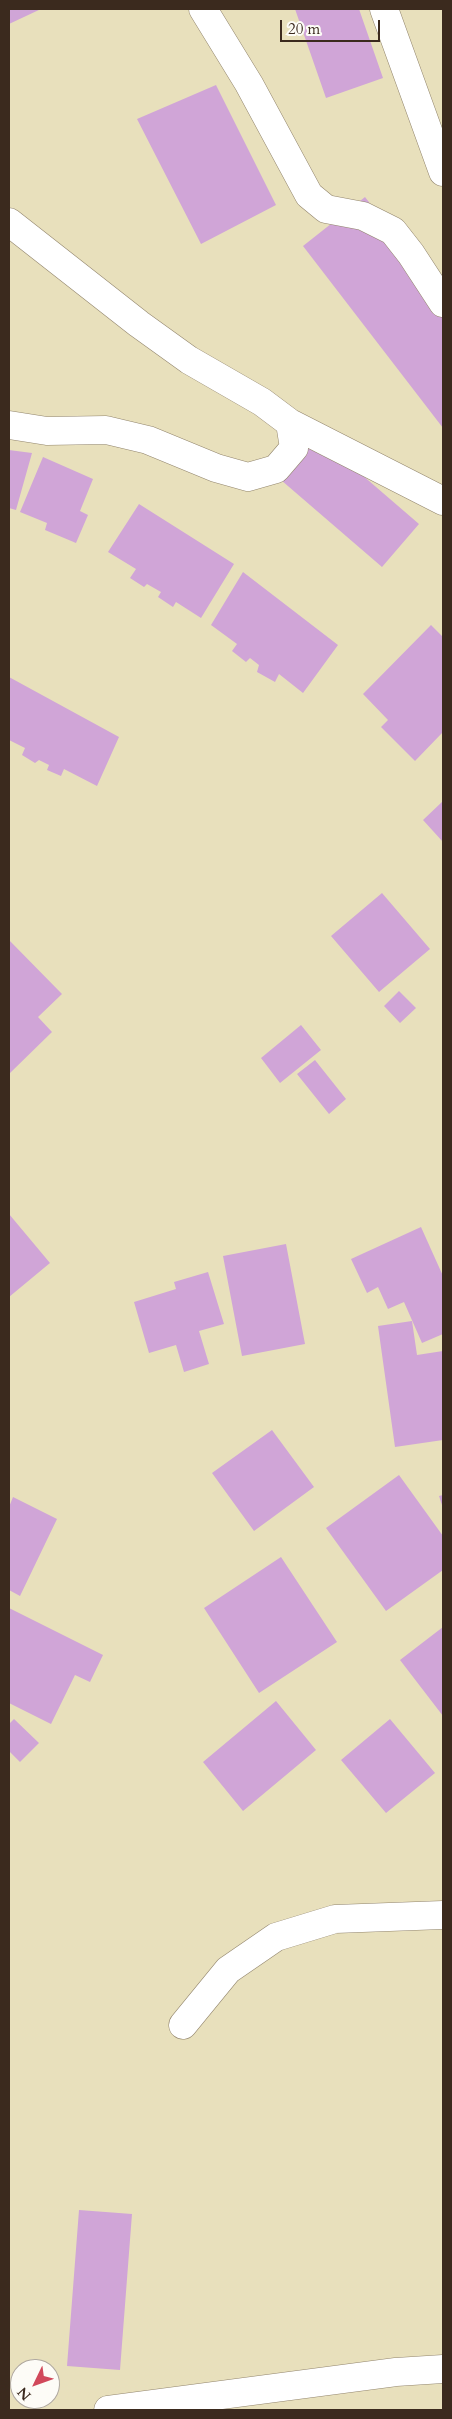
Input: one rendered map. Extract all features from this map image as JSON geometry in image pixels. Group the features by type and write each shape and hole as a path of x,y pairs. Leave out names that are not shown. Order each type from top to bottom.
{"street":[{"path":"203,9 249,84 309,195 326,209 363,216 393,232 412,254 443,303"},
{"path":"384,9 443,172"},
{"path":"9,222 139,324 189,360 262,402 290,423 443,501"},
{"path":"9,425 47,431 106,430 148,440 216,468 248,477 276,470 294,448 290,423"},
{"path":"183,2025 228,1970 276,1937 335,1919 443,1915"},
{"path":"108,2410 396,2372 443,2369"}],"building":[{"path":"9,9 41,9 9,24"},
{"path":"295,9 359,9 383,78 326,98"},
{"path":"216,85 276,205 201,244 137,119"},
{"path":"365,197 443,298 443,428 303,246"},
{"path":"311,431 419,524 382,567 274,474"},
{"path":"9,450 32,453 16,510 9,508"},
{"path":"43,457 93,479 80,511 88,515 76,543 45,530 47,523 20,512"},
{"path":"139,504 234,564 201,618 176,602 173,607 158,597 161,592 147,584 144,587 130,578 136,569 108,552"},
{"path":"243,572 338,645 303,693 279,674 275,682 257,672 259,665 250,658 246,662 232,651 237,644 211,625"},
{"path":"431,625 443,637 443,732 415,761 381,727 388,720 363,694"},
{"path":"9,677 119,737 97,786 64,769 61,776 47,770 49,765 39,760 35,763 22,755 25,748 9,740"},
{"path":"443,801 443,842 423,820"},
{"path":"382,893 430,949 379,992 331,936"},
{"path":"9,940 62,994 38,1017 52,1032 9,1074"},
{"path":"399,991 416,1008 400,1023 384,1006"},
{"path":"301,1025 321,1050 280,1083 261,1058"},
{"path":"315,1060 346,1099 329,1114 297,1074"},
{"path":"9,1214 50,1263 9,1297"},
{"path":"421,1227 443,1276 443,1334 422,1343 404,1302 388,1309 378,1287 367,1293 351,1259"},
{"path":"286,1244 305,1344 242,1356 223,1256"},
{"path":"208,1272 224,1324 199,1331 209,1364 184,1372 176,1345 149,1353 134,1302 176,1289 174,1282"},
{"path":"412,1321 417,1355 443,1351 443,1440 395,1447 378,1326"},
{"path":"272,1430 314,1487 254,1531 212,1473"},
{"path":"399,1475 443,1536 443,1570 386,1611 326,1528"},
{"path":"443,1495 443,1508 439,1496"},
{"path":"13,1497 57,1519 20,1596 9,1590 9,1507"},
{"path":"281,1557 337,1642 259,1693 204,1608"},
{"path":"9,1608 103,1655 90,1682 75,1675 51,1724 9,1703"},
{"path":"443,1627 443,1716 400,1660"},
{"path":"276,1701 316,1750 243,1811 203,1762"},
{"path":"14,1719 39,1743 20,1762 9,1751 9,1724"},
{"path":"390,1719 435,1773 386,1813 341,1760"},
{"path":"79,2210 132,2214 120,2370 67,2366"}]}
